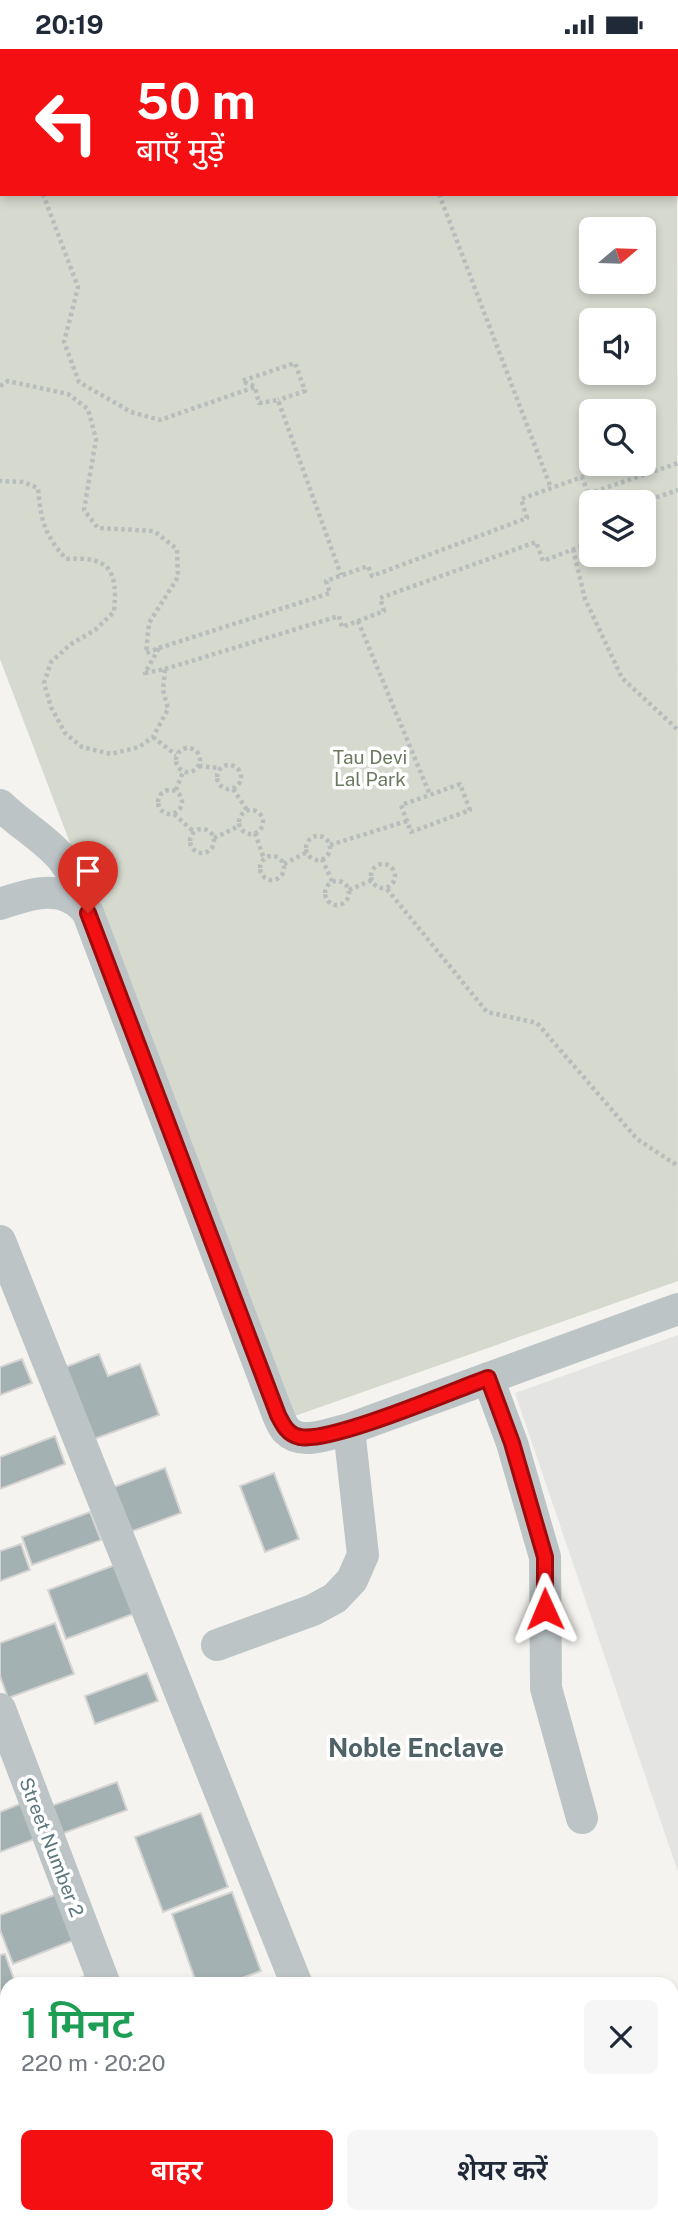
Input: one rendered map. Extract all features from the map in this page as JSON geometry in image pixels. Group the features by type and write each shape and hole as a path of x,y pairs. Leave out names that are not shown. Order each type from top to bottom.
{"street":[{"path":"0,805 63,858 78,883 80,901 92,924 286,1430 298,1437 317,1437 349,1429 678,1309"},
{"path":"0,904 23,895 59,892 80,901"},
{"path":"0,1241 295,1977"},
{"path":"488,1378 512,1443 545,1557 546,1688 582,1818"},
{"path":"217,1645 313,1611 335,1598 352,1580 363,1555 349,1429"},
{"name":"Street Number 2","path":"0,1709 102,1977"}],"path":[{"path":"44,196 78,287 64,342 79,382 131,412 160,420 256,387"},
{"path":"440,196 551,488"},
{"path":"295,363 305,390 278,400 259,403 256,387 242,381 295,363"},
{"path":"0,386 8,381 68,394 88,409 96,439 84,510 98,529 153,531 177,549 178,577 149,623 146,653 330,593 326,581 341,575 368,566 372,576 527,518 521,499 582,477 587,490"},
{"path":"278,400 341,575"},
{"path":"600,490 678,463"},
{"path":"0,481 23,482 38,488 41,520 50,541 66,559 88,558 102,562 112,574 116,592 114,613 51,662 44,683 51,707 65,733 82,747 111,754 139,747 153,737 168,709 163,689 165,669"},
{"path":"656,498 678,490"},
{"path":"159,648 145,673 339,616 342,627 384,611 380,598 536,542 542,561 579,547"},
{"path":"573,549 585,599 622,678 678,730"},
{"path":"358,621 430,795"},
{"path":"153,737 176,755"},
{"path":"184,748 193,749 200,756 199,766 192,772 183,772 176,764 176,755 184,748"},
{"path":"225,765 234,766 242,773 240,783 233,789 223,788 218,781 218,772 225,765"},
{"path":"199,766 221,768"},
{"path":"176,790 183,772"},
{"path":"460,783 470,810 411,832 401,805 430,795 460,783"},
{"path":"233,789 247,810"},
{"path":"176,790 166,790 159,796 159,806 164,813 174,814 193,831 208,830 214,838 213,846 206,853 196,852 190,845 193,831"},
{"path":"174,814 182,807 183,799 176,790"},
{"path":"247,810 256,810 263,817 262,827 255,834 244,833 239,826 240,816 247,810"},
{"path":"330,845 407,821"},
{"path":"214,838 239,826"},
{"path":"255,834 264,859"},
{"path":"314,836 324,836 330,845 329,853 322,859 312,859 307,852 307,842 314,836"},
{"path":"284,864 307,852"},
{"path":"268,856 277,857 284,864 283,874 276,881 267,880 260,873 261,863 268,856"},
{"path":"322,859 332,881"},
{"path":"387,889 394,882 395,874 388,865 379,864 372,871 372,880 377,887 387,889 487,1012 537,1023 637,1139 678,1166"},
{"path":"349,890 372,880"},
{"path":"332,881 342,881 349,890 348,899 341,905 331,904 325,897 325,887 332,881"}],"shaded area":[{"path":"678,1335 678,1872 515,1393"}],"green space":[{"name":"Tau Devi Lal Park","path":"0,196 677,196 678,1281 289,1418 0,659"}],"building":[{"path":"99,1354 108,1376 140,1364 159,1415 89,1441 63,1368"},
{"path":"22,1359 32,1383 0,1395 0,1367"},
{"path":"55,1436 65,1464 0,1489 0,1457"},
{"path":"165,1468 181,1513 130,1532 114,1487"},
{"path":"274,1473 299,1539 265,1552 240,1486"},
{"path":"90,1512 101,1540 32,1565 22,1537"},
{"path":"21,1544 30,1570 0,1581 0,1551"},
{"path":"115,1565 133,1614 66,1639 48,1590"},
{"path":"55,1623 74,1674 8,1698 0,1676 0,1643"},
{"path":"147,1673 158,1701 95,1724 85,1696"},
{"path":"117,1782 127,1810 61,1834 51,1806"},
{"path":"22,1803 35,1839 0,1852 0,1812"},
{"path":"201,1813 228,1887 163,1912 135,1837"},
{"path":"232,1892 261,1971 245,1977 194,1977 172,1914"},
{"path":"60,1893 77,1939 13,1964 0,1930 0,1915"},
{"path":"5,1954 13,1977 0,1977 0,1955"}],"district":[{"name":"Noble Enclave","path":"416,1748"}],"route":[{"path":"88,913 278,1415 286,1430 298,1437 317,1437 349,1429 488,1378 512,1443 545,1557 545,1609"}]}
